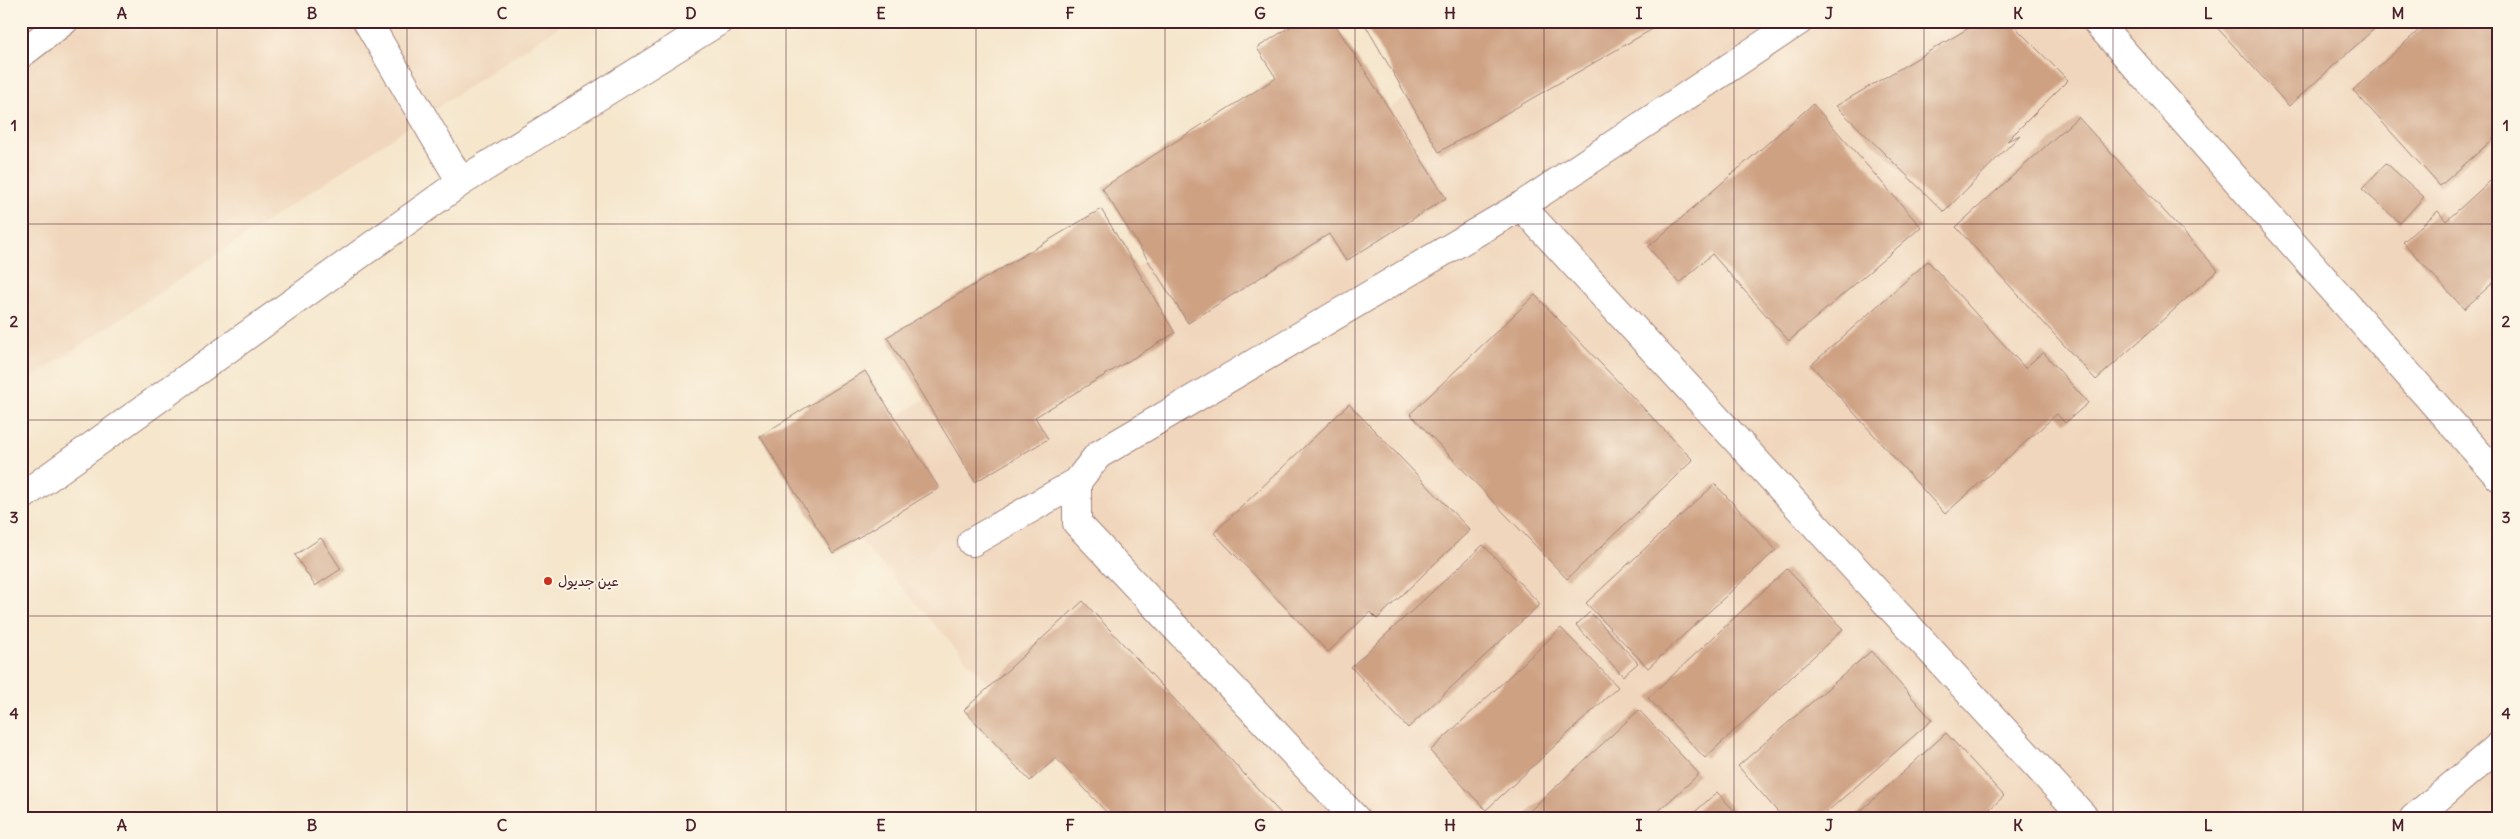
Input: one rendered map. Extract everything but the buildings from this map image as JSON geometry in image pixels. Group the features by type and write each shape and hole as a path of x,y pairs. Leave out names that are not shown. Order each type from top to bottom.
{"street":[{"path":"21,54 64,21"},
{"path":"367,21 461,182"},
{"path":"21,497 461,182 719,21"},
{"path":"972,542 1078,482 1098,455 1521,206 1799,21"},
{"path":"2096,21 2499,477"},
{"path":"1521,206 2085,818"},
{"path":"1078,482 1077,523 1355,818"},
{"path":"2414,818 2499,746"}],"shaded area":[{"path":"21,21 567,21 21,385"},
{"path":"1528,21 2490,21 2499,31 2499,818 1107,818 803,476"}],"place":[{"name":"عين جديول","path":"548,581"}]}
